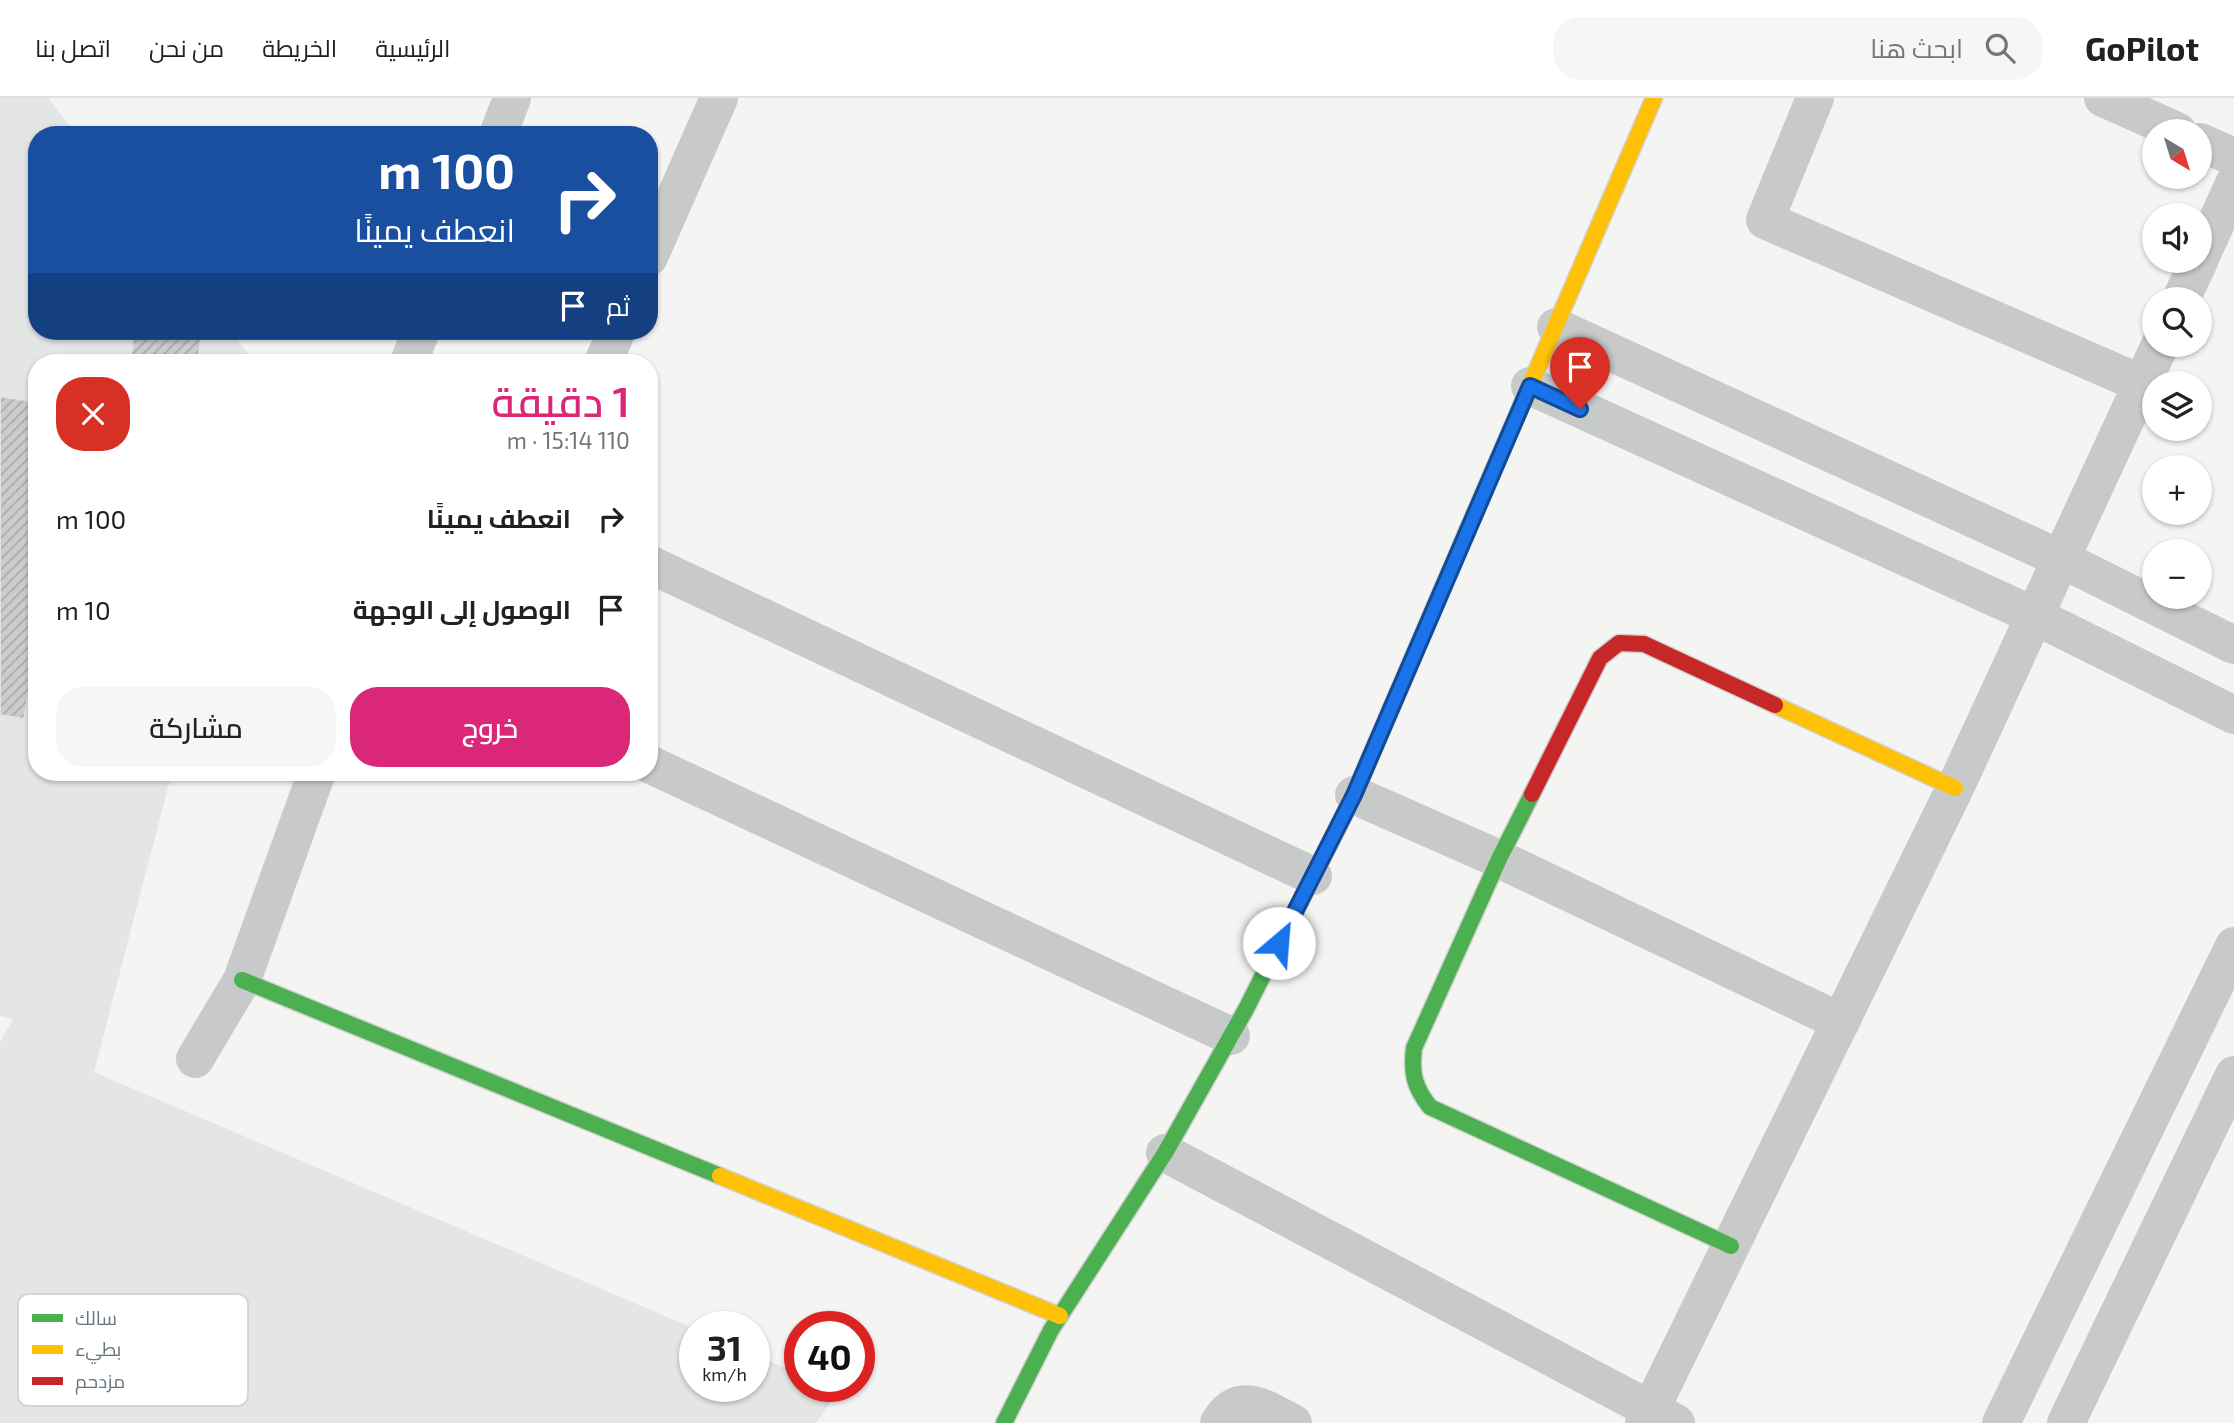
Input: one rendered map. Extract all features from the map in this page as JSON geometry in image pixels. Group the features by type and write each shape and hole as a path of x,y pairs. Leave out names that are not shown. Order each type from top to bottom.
{"street":[{"path":"501,126 512,98"},
{"path":"658,237 719,98"},
{"path":"1004,1423 1051,1330 1165,1153 1231,1036 1354,795 1654,98"},
{"path":"1165,1153 1657,1419 1731,1246 1955,788 2142,384 1765,220 1815,98"},
{"path":"2103,98 2150,119"},
{"path":"2212,147 2234,157"},
{"path":"2212,232 2234,184"},
{"path":"1556,327 2061,559 2234,645"},
{"path":"1530,386 2035,616 2234,715"},
{"path":"658,568 1313,876"},
{"path":"1731,1246 1430,1107 1416,1090 1410,1073 1414,1048 1499,859 1600,658 1613,645 1623,640 1644,644 1955,788"},
{"path":"658,768 1231,1036"},
{"path":"195,1059 242,980 314,781"},
{"path":"1354,795 1499,859 1841,1022"},
{"path":"2001,1423 2234,946"},
{"path":"242,980 1060,1316"},
{"path":"2066,1423 2234,1075"},
{"path":"1219,1423 1225,1412 1243,1403 1253,1404 1293,1423"}],"shaded area":[{"path":"0,98 48,98 70,126 28,126 28,340 237,340 249,354 28,354 28,781 170,781 94,1072 679,1322 679,1402 770,1402 770,1362 784,1367 784,1402 830,1402 816,1423 0,1423 0,1042 13,1019 0,1016"}],"building":[{"path":"133,340 201,340 199,354 131,354"},
{"path":"0,396 28,401 28,696 24,719 0,715"}],"traffic: fast":[{"path":"1532,794 1499,859 1414,1048 1413,1065 1420,1093 1430,1107 1731,1246"},
{"path":"1004,1423 1051,1330 1165,1153 1246,1009 1337,829"},
{"path":"242,980 720,1176"}],"traffic: slow":[{"path":"1468,529 1654,98"},
{"path":"1775,705 1955,788"},
{"path":"720,1176 1060,1316"}],"traffic: jam":[{"path":"1337,829 1468,529"},
{"path":"1532,794 1600,658 1619,643 1644,644 1775,705"}],"route":[{"path":"1279,943 1354,795 1530,386 1580,409"}]}
